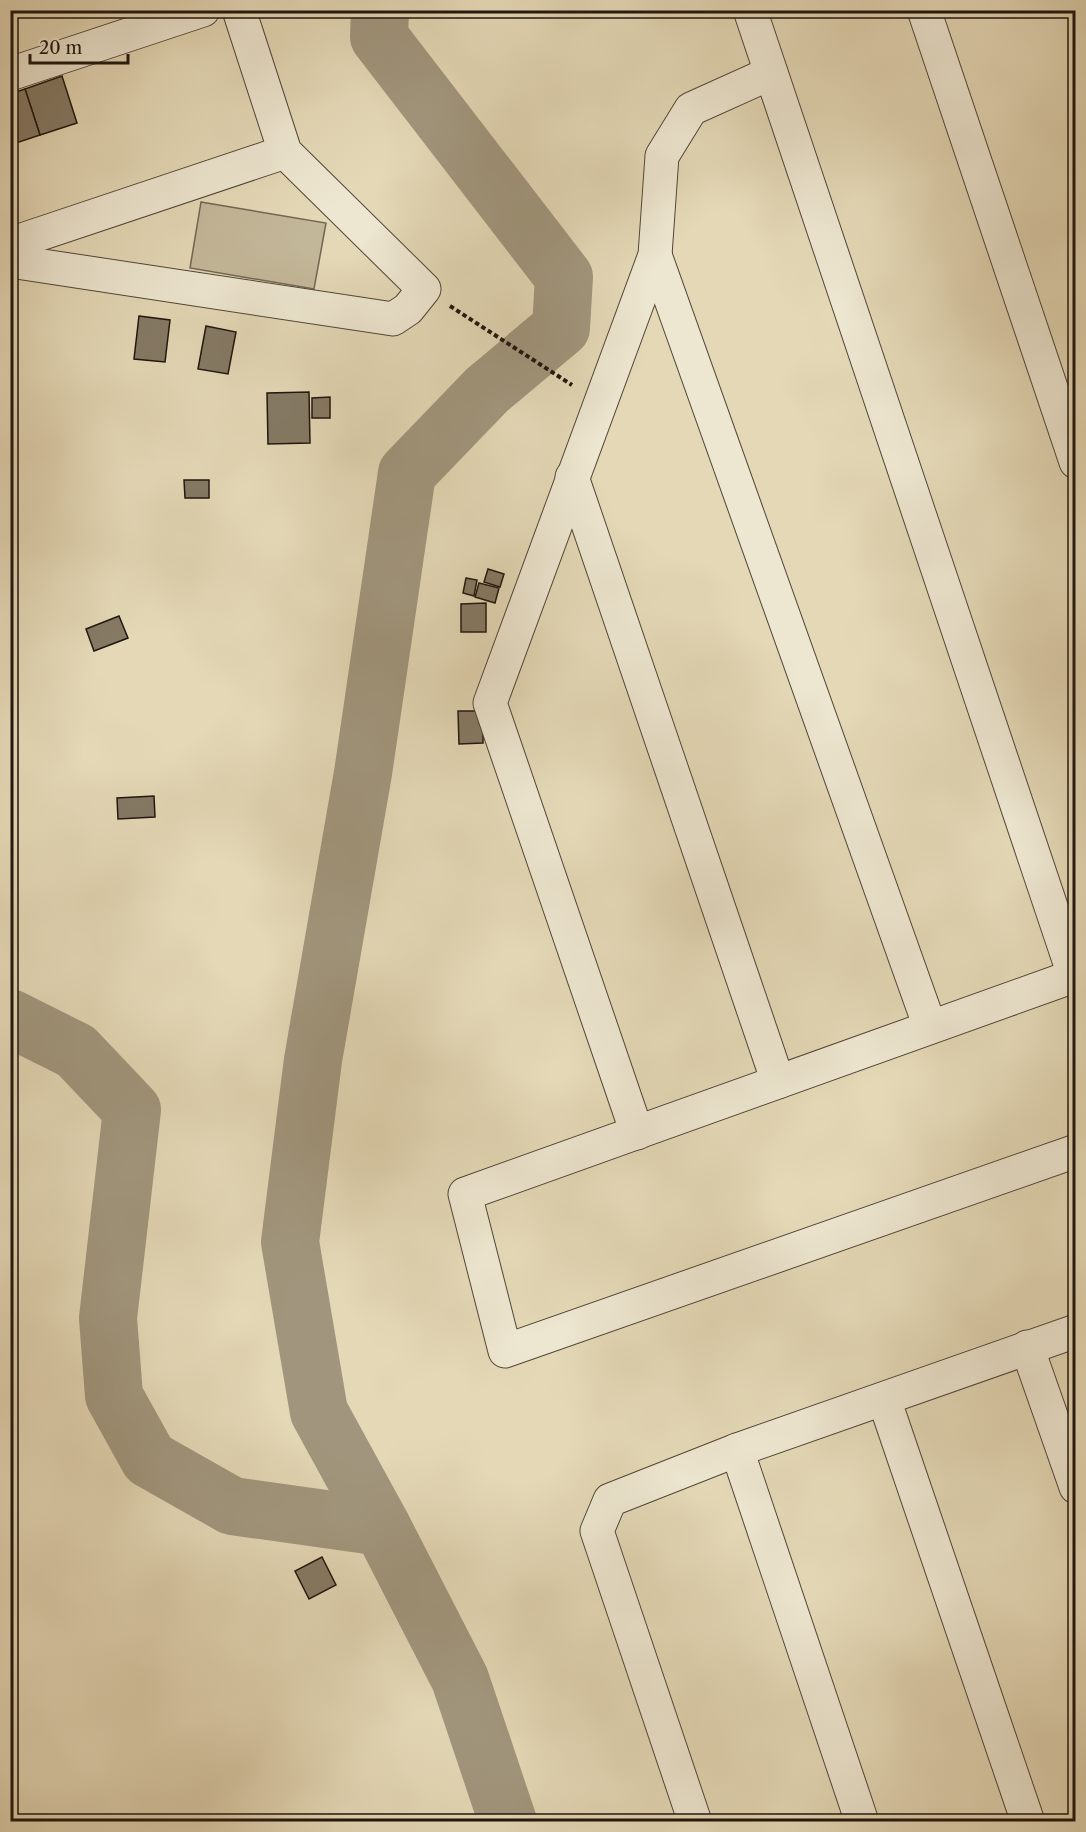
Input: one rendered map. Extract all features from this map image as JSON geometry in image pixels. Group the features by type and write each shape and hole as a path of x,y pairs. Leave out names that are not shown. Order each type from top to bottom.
{"street":[{"path":"10,74 203,10"},
{"path":"10,261 393,319 408,309 424,289 285,152 238,10"},
{"path":"750,10 1075,979 930,1027 465,1194 505,1351 1076,1151"},
{"path":"924,10 1076,462"},
{"path":"637,1133 490,703 655,255 662,156 691,109 771,73"},
{"path":"10,244 285,152"},
{"path":"655,255 930,1027"},
{"path":"572,477 778,1082"},
{"path":"695,1821 597,1531 610,1500 737,1450 1076,1331"},
{"path":"1027,1347 1076,1487"},
{"path":"884,1399 1028,1821"},
{"path":"737,1450 862,1821"}],"path":[{"path":"463,314 549,372"}],"shaded area":[{"path":"201,202 326,223 314,289 190,268"}],"building":[{"path":"62,76 77,123 40,135 25,89"},
{"path":"25,89 40,135 10,145 10,94"},
{"path":"139,316 170,320 165,362 134,359"},
{"path":"206,326 236,332 228,374 198,369"},
{"path":"309,392 310,443 268,444 267,393"},
{"path":"330,397 330,418 312,418 312,398"},
{"path":"184,480 209,480 209,498 185,498"},
{"path":"488,569 504,574 500,587 484,582"},
{"path":"466,578 477,580 474,596 463,593"},
{"path":"479,583 499,588 495,603 475,597"},
{"path":"486,603 486,632 461,632 461,604"},
{"path":"119,616 128,638 94,651 86,629"},
{"path":"458,711 483,711 483,743 459,744"},
{"path":"154,796 155,817 118,819 117,798"},
{"path":"322,1557 336,1585 309,1599 295,1571"}],"waterway":[{"path":"380,10 379,37 564,277 561,328 487,390 407,473 363,773 313,1060 290,1242 319,1412 382,1527 460,1679 508,1822"},
{"path":"10,1018 76,1051 132,1110 108,1318 114,1396 149,1459 232,1506 382,1527"}]}
